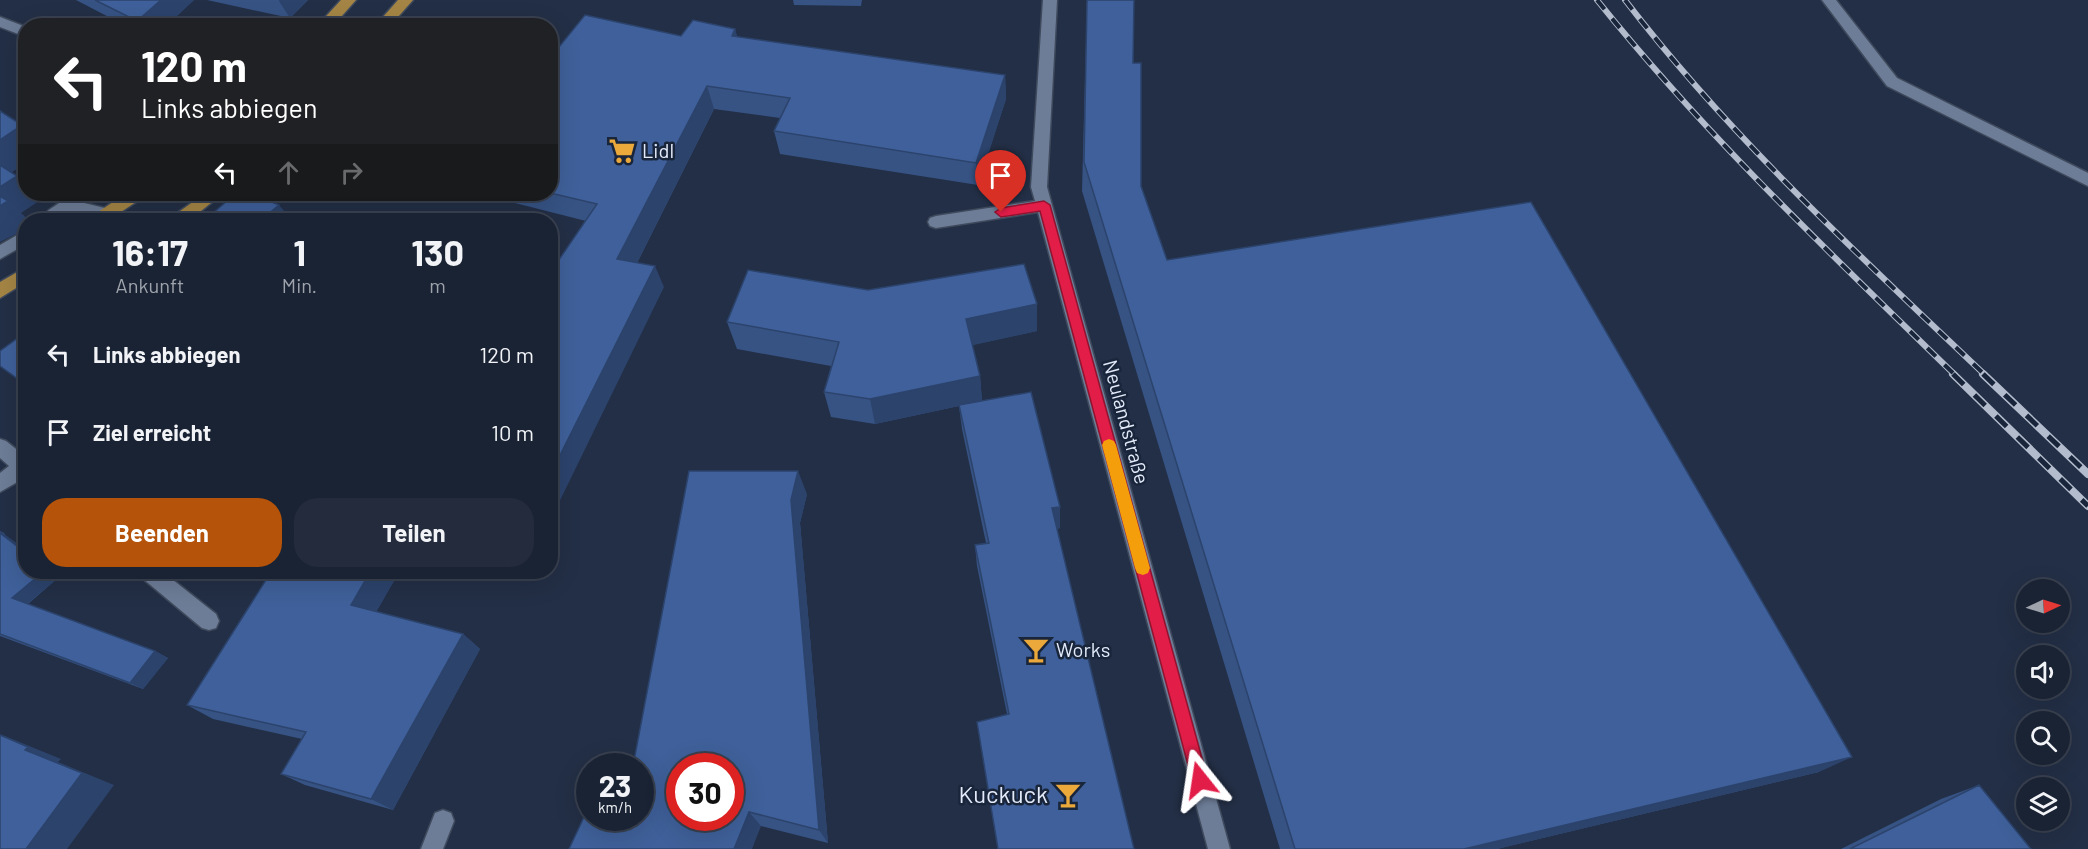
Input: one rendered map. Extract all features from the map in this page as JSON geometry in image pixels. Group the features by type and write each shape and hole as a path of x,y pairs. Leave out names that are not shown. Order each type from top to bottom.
{"main road":[{"path":"332,18 349,0"},
{"path":"389,18 406,0"},
{"path":"109,213 126,201"},
{"path":"188,213 205,201"},
{"path":"0,291 18,279"}],"street":[{"name":"Neulandstraße","path":"1050,0 1039,187 1219,849"},
{"path":"1829,0 1892,82 2088,180"},
{"path":"0,22 18,29"},
{"path":"57,213 72,201"},
{"path":"75,201 96,213"},
{"path":"936,222 1044,205"},
{"path":"0,253 18,241"},
{"path":"0,447 18,463"},
{"path":"0,484 18,472"},
{"path":"157,579 208,621"},
{"path":"432,849 443,821"}],"building":[{"path":"95,0 161,0 140,18 131,18"},
{"path":"1087,0 1134,0 1133,63 1141,63 1141,186 1167,260 1531,202 1852,757 1464,849 1295,849 1084,162"},
{"path":"585,15 681,36 693,20 735,29 732,36 1005,75 976,163 774,131 790,98 707,86 617,259 655,266 558,459 558,261 597,204 558,195 558,48"},
{"path":"0,111 18,122 18,128 0,140"},
{"path":"0,165 17,176 0,187"},
{"path":"0,196 8,201 0,206"},
{"path":"227,201 269,201 279,205 269,213 213,213"},
{"path":"1024,264 1037,304 966,319 980,376 870,399 824,392 839,342 727,322 748,270 868,290"},
{"path":"18,338 18,379 0,366 0,351"},
{"path":"1031,392 1060,507 1052,508 1134,849 998,849 977,722 1009,714 975,545 989,543 959,405"},
{"path":"689,471 798,471 791,500 819,830 749,812 744,824 744,753 666,753 666,831 741,831 734,849 569,849 577,831 654,831 654,753 635,753"},
{"path":"0,533 18,547 18,579 35,579 12,598 155,651 130,683 0,634"},
{"path":"267,579 366,579 351,605 463,634 371,799 281,774 306,732 187,705"},
{"path":"0,735 28,747 25,750 82,773 26,849 0,849"},
{"path":"1979,785 2031,849 1850,849"}],"railway":[{"path":"1597,0 1638,50 1725,146 1955,375"},
{"path":"1625,0 1665,51 1752,147 1844,240 1985,375"},
{"path":"1953,374 2088,506"},
{"path":"1983,374 2088,474"}],"slow traffic":[{"path":"1109,445 1143,568"}],"place":[{"name":"Lidl","path":"622,151"},
{"name":"Works","path":"1036,650"},
{"name":"Kuckuck","path":"1068,795"}],"route":[{"path":"1001,212 1044,205 1200,780"}]}
